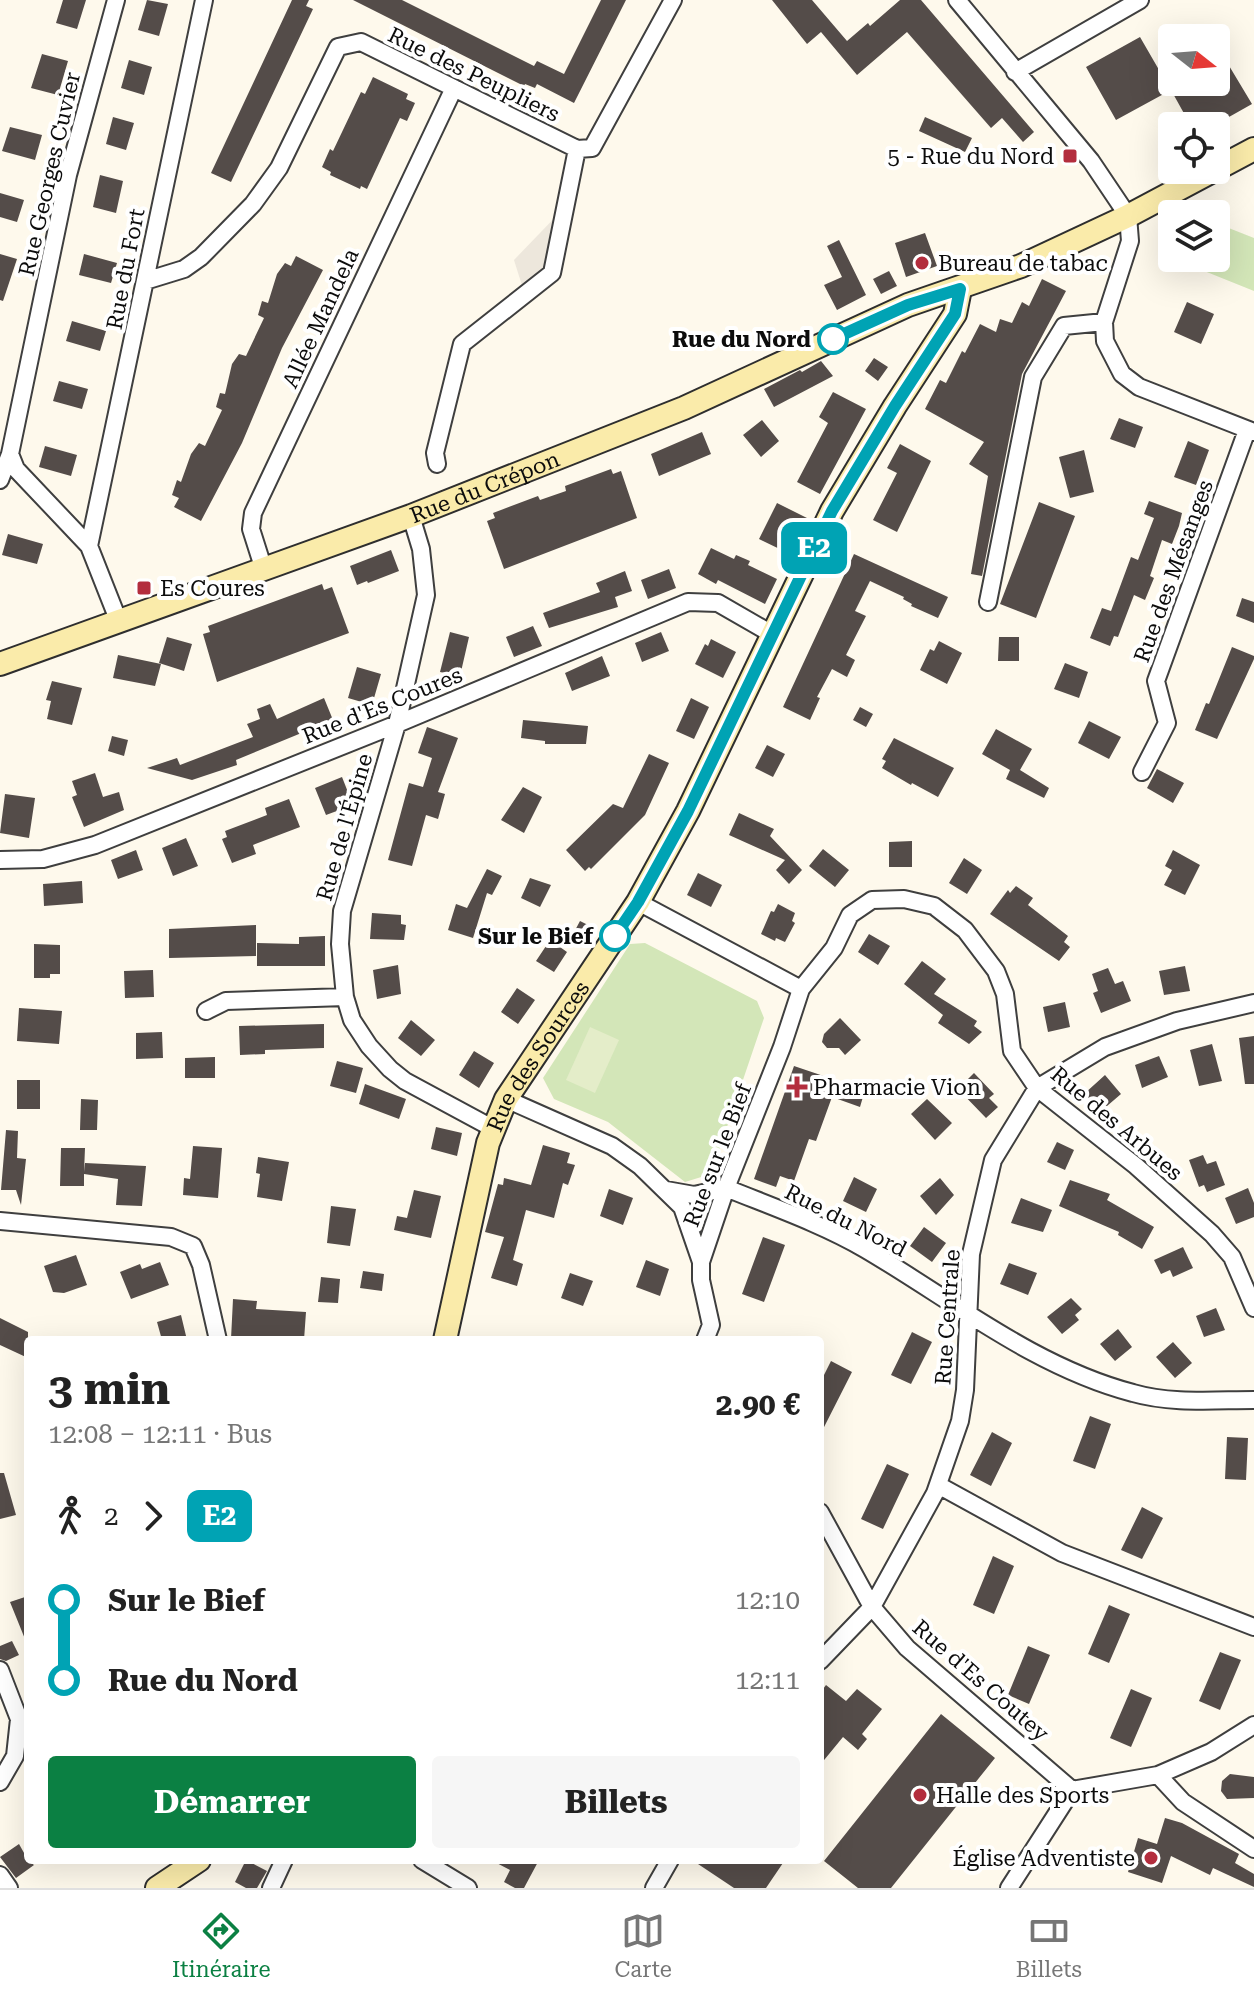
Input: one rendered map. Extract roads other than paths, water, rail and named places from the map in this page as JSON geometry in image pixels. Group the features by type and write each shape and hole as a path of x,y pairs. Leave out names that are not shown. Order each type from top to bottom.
{"street":[{"name":"Rue Georges Cuvier","path":"0,480 10,454 68,175 116,0"},
{"name":"Rue du Fort","path":"89,546 204,0"},
{"name":"Rue des Peupliers","path":"145,281 184,269 201,257 253,204 279,168 338,47 361,42 577,149 592,148 673,0"},
{"path":"957,0 1091,161 1128,216 1130,241 1104,322 1105,341 1122,374 1139,387 1251,431"},
{"path":"1015,72 1140,0"},
{"name":"Allée Mandela","path":"264,570 251,529 253,513 454,88"},
{"path":"437,464 435,453 462,344 552,273 577,149"},
{"name":"Rue du Crépon","path":"0,664 411,516 684,408 908,305 1021,266 1128,216 1254,149"},
{"name":"Rue des Sources","path":"446,1336 488,1143 506,1099 638,902 688,811 832,511 955,314 960,289"},
{"path":"988,602 1033,377 1064,326 1104,322"},
{"name":"Rue des Mésanges","path":"1142,772 1167,723 1156,681 1251,431"},
{"path":"10,454 16,469 89,546 119,622"},
{"name":"Rue de l'Épine","path":"411,516 421,549 426,595 397,724 342,911 340,944 345,997 352,1020 369,1046 390,1069 405,1081 494,1129"},
{"name":"Rue d'Es Coures","path":"0,860 43,859 95,845 397,724 688,602 718,603 772,634"},
{"name":"Rue des Arbues","path":"801,989 834,948 850,915 872,900 904,899 934,906 965,930 996,971 1005,994 1012,1051 1037,1088 1136,1166 1212,1234 1232,1257 1254,1308"},
{"path":"638,902 801,989"},
{"name":"Rue sur le Bief","path":"708,1332 701,1262 801,989"},
{"path":"206,1011 226,1001 345,997"},
{"name":"Rue Centrale","path":"824,1657 872,1607 938,1485 960,1421 965,1390 971,1254 993,1160 1037,1088 1105,1047 1177,1021 1254,1003"},
{"path":"506,1099 612,1146 640,1166 682,1207 701,1262"},
{"path":"666,1190 694,1195 726,1188"},
{"name":"Rue du Nord","path":"726,1188 796,1216 863,1248 1040,1356 1133,1394 1160,1398 1254,1400"},
{"path":"0,1221 171,1237 193,1246 201,1265 217,1336"},
{"path":"938,1485 1076,1559 1254,1627"},
{"name":"Rue d'Es Coutey","path":"824,1519 872,1607 907,1648 1072,1790"},
{"path":"0,1670 11,1693 19,1727 15,1756 0,1782"},
{"path":"1009,1888 1072,1790 1158,1775 1211,1752 1254,1725"},
{"path":"1158,1775 1183,1802 1254,1849"},
{"path":"157,1888 193,1864"},
{"path":"271,1888 282,1864"},
{"path":"429,1864 468,1888"},
{"path":"654,1888 668,1864"},
{"path":"0,1875 9,1888"}],"place":[{"name":"5 - Rue du Nord","path":"1070,156"},
{"name":"Bureau de tabac","path":"922,263"},
{"name":"Rue du Nord","path":"833,339"},
{"name":"Es Coures","path":"144,588"},
{"name":"Sur le Bief","path":"615,936"},
{"name":"Pharmacie Vion","path":"797,1087"},
{"name":"Halle des Sports","path":"920,1795"},
{"name":"Église Adventiste","path":"1151,1858"}]}
